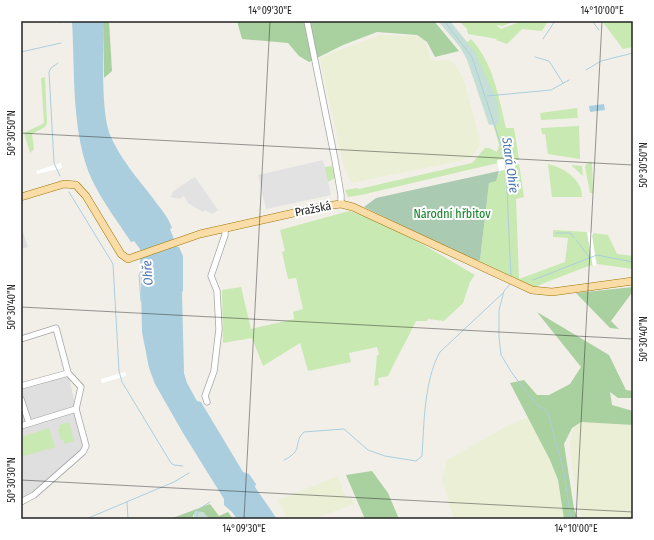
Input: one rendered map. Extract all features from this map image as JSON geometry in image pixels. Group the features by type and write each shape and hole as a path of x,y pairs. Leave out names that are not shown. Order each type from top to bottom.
{"main road":[{"name":"Pražská","path":"21,197 64,184 76,185 86,196 121,254 125,258 133,258 179,240 225,228 325,206 341,204 353,207 389,222 532,290 552,292 633,281"}],"street":[{"path":"307,21 335,160 341,195 341,204"},
{"path":"207,402 205,396 214,371 219,329 217,290 211,276 225,235 225,228"},
{"path":"21,339 56,328 68,373 81,387 76,409 86,441 85,449 34,495 21,502"},
{"path":"21,386 68,373"},
{"path":"21,399 29,424"},
{"path":"21,426 76,409"}],"shaded area":[{"path":"438,21 450,21 475,52 498,103 499,124 489,125 467,60 460,47"},
{"path":"323,160 331,195 266,209 258,175"},
{"path":"195,177 218,210 212,214 205,210 203,212 188,203 184,196 179,199 171,197 173,191"},
{"path":"21,226 28,247 21,249"},
{"path":"68,373 85,449 21,502 21,386"},
{"path":"195,511 203,512 209,519 193,519"}],"green space":[{"path":"103,21 109,21 112,71 104,78"},
{"path":"237,21 434,21 459,51 435,57 427,42 417,35 377,32 343,45 309,62 299,56 288,43 242,39"},
{"path":"459,21 515,21 503,26 496,25 501,29 522,21 548,21 542,31 522,29 507,44 496,40 497,39 468,34 467,29"},
{"path":"602,21 633,21 633,47 623,49"},
{"path":"380,35 416,36 424,40 431,59 435,61 449,60 454,63 463,78 479,136 480,144 472,157 455,162 353,183 350,180 345,171 320,58"},
{"path":"471,39 479,48 490,69 498,93 506,128 514,128 519,160 514,161 514,158 497,160 498,163 348,197 345,190 359,189 472,163 485,148 489,148 497,152 499,145 486,98 463,46"},
{"path":"45,77 47,123 45,127 32,134 34,149 30,153 24,133 44,123 41,78"},
{"path":"577,108 578,118 541,120 540,113"},
{"path":"579,126 580,159 548,154 545,134 542,134 541,128"},
{"path":"592,162 593,193 590,193 585,167 586,164"},
{"path":"515,164 519,164 524,197 516,199 519,279 565,262 568,238 553,237 553,230 587,232 593,268 591,265 534,287 475,261 480,260 489,182 500,173 499,171 515,168"},
{"path":"548,164 560,168 571,175 579,185 582,197 552,197"},
{"path":"332,166 335,178 328,182 324,167"},
{"path":"572,166 582,166 583,176"},
{"name":"Národní hřbitov","path":"499,171 496,181 489,183 480,260 475,261 364,207 376,198"},
{"path":"349,211 398,231 475,275 470,282 463,303 444,321 428,319 427,321 416,321 388,376 378,378 379,385 374,386 377,355 379,355 377,347 349,353 351,362 308,371 300,343 263,366 252,338 223,343 222,290 241,287 251,329 294,319 293,312 303,309 296,278 288,279 282,252 285,251 280,230"},
{"path":"593,233 608,235 617,254 633,256 633,269 597,264 592,236"},
{"path":"633,287 633,294 631,294 611,321 619,329 610,328 576,293"},
{"path":"537,312 609,355 626,390 633,391 633,398 618,398 610,392 612,405 633,411 633,425 581,422 572,428 564,444 574,509 578,519 564,519 558,480 550,460 510,383 524,380 537,395 549,395 570,384 581,367"},
{"path":"528,417 545,448 558,480 564,519 454,519 442,480 447,460 507,426"},
{"path":"69,422 74,441 65,444 63,440 61,440 58,430 60,429 59,425"},
{"path":"581,422 633,425 633,519 582,519 572,469 570,442 574,426"},
{"path":"49,428 55,447 21,457 21,437"},
{"path":"372,471 388,493 399,519 365,519 346,475"},
{"path":"338,476 346,498 351,496 354,504 313,519 287,519 278,500"},
{"path":"210,504 219,516 228,512 233,519 209,519 203,512 193,515 193,519 170,519"}],"water":[{"name":"Ohře","path":"72,21 103,21 103,80 105,113 111,137 124,160 168,220 172,228 170,229 177,247 179,247 183,256 182,292 184,373 187,383 197,401 201,402 243,472 249,474 256,484 255,487 277,519 237,519 224,505 224,499 183,433 155,384 149,368 142,332 140,249 134,241 131,242 105,204 92,180 80,143 75,102"},
{"path":"604,104 605,110 590,112 589,106"}],"pier":[{"path":"514,158 514,161 519,160 519,164 515,165 515,168 499,171 497,160"},
{"path":"61,163 62,168 37,174 36,171"},
{"path":"587,232 593,233 592,236 596,265 593,266"},
{"path":"125,372 126,376 102,383 101,379"}],"waterway":[{"name":"Stará Ohře","path":"444,21 472,57 501,145 506,169 511,277"},
{"path":"543,39 555,21"},
{"path":"592,21 599,30"},
{"path":"21,52 61,43"},
{"path":"586,70 601,61 633,53"},
{"path":"535,57 549,61 563,83"},
{"path":"58,63 51,68 49,72 54,163 60,176"},
{"path":"487,96 551,90 569,80"},
{"path":"69,192 113,264 119,371 122,382 171,463 174,465 183,466"},
{"path":"556,233 570,233 574,238"},
{"path":"576,240 590,258"},
{"path":"533,280 597,255 633,262"},
{"name":"Ohře","path":"141,272 139,275 141,301"},
{"name":"Stará Ohře","path":"511,283 504,291 499,310 501,355 512,373 535,403 548,412 564,473 571,519"},
{"path":"284,460 294,453 304,432 344,429 368,450 385,456 416,461 422,456 424,417 428,389 435,363 440,352 503,293"},
{"path":"86,519 174,482 189,473"},
{"path":"127,502 128,519"},
{"path":"196,519 199,509 210,502"}]}
